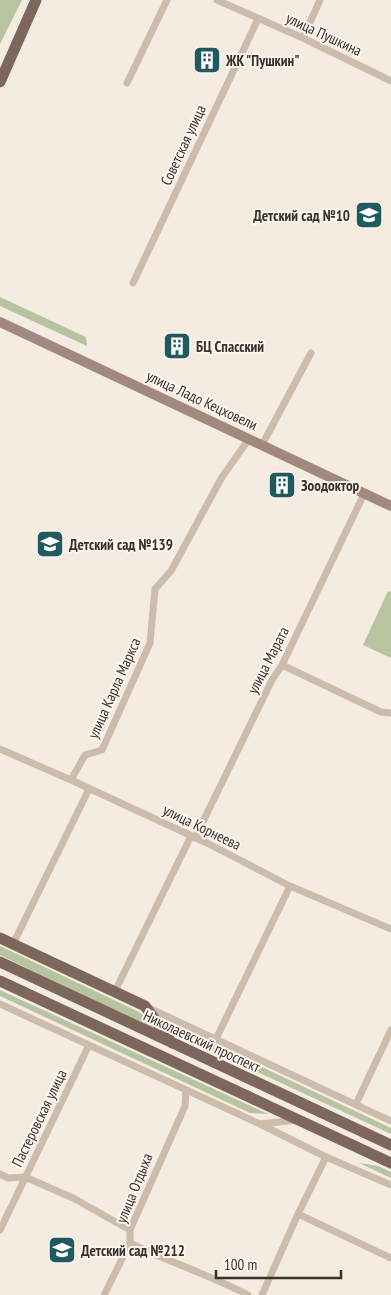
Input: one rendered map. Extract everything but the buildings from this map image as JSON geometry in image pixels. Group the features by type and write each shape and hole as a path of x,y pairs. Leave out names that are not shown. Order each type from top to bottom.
{"main road":[{"path":"0,82 36,0"},
{"name":"улица Ладо Кецховели","path":"0,322 391,506"},
{"name":"Николаевский проспект","path":"0,938 145,1006"},
{"name":"Николаевский проспект","path":"0,962 391,1145"},
{"name":"Николаевский проспект","path":"0,981 391,1163"},
{"path":"145,1006 173,1044"}],"street":[{"path":"127,83 167,0"},
{"name":"улица Пушкина","path":"217,0 303,38 391,81"},
{"path":"303,38 320,0"},
{"name":"Советская улица","path":"133,283 258,19"},
{"path":"262,445 310,352"},
{"name":"улица Карла Маркса","path":"71,780 85,755 102,750 150,643 155,589 172,571 222,477 249,439"},
{"name":"улица Марата","path":"193,837 272,680 282,665 364,494"},
{"path":"282,665 381,712 391,713"},
{"name":"улица Корнеева","path":"0,750 71,780 193,837 290,886 391,929"},
{"path":"13,944 89,789"},
{"path":"116,991 193,837"},
{"path":"216,1039 290,886"},
{"path":"0,1004 326,1156 391,1184"},
{"path":"145,1006 391,1121"},
{"path":"356,1104 391,1030"},
{"name":"Пастеровская улица","path":"0,1230 89,1045"},
{"name":"улица Отдыха","path":"130,1230 185,1106 186,1090"},
{"path":"260,1124 300,1120"},
{"path":"262,1295 326,1156"},
{"path":"0,1174 8,1178 25,1177 73,1198 130,1230 130,1243 164,1259 222,1281 248,1295"},
{"path":"298,1214 391,1258"},
{"name":"улица Отдыха","path":"104,1295 130,1243"}],"green space":[{"path":"0,0 22,0 0,44"},
{"path":"0,297 86,337 87,346 0,306"},
{"path":"388,591 391,592 391,658 363,645"},
{"path":"0,946 137,1011 150,1020 155,1030 0,955"},
{"path":"0,990 268,1114 250,1113 0,996"},
{"path":"165,1021 391,1128 391,1134 171,1032"},
{"path":"359,1163 378,1166 391,1172 391,1178"}],"place":[{"name":"ЖК \"Пушкин\"","path":"207,60"},
{"name":"Детский сад №10","path":"369,215"},
{"name":"БЦ Спасский","path":"177,346"},
{"name":"Зоодоктор","path":"282,485"},
{"name":"Детский сад №139","path":"50,544"},
{"name":"Детский сад №212","path":"62,1250"}]}
